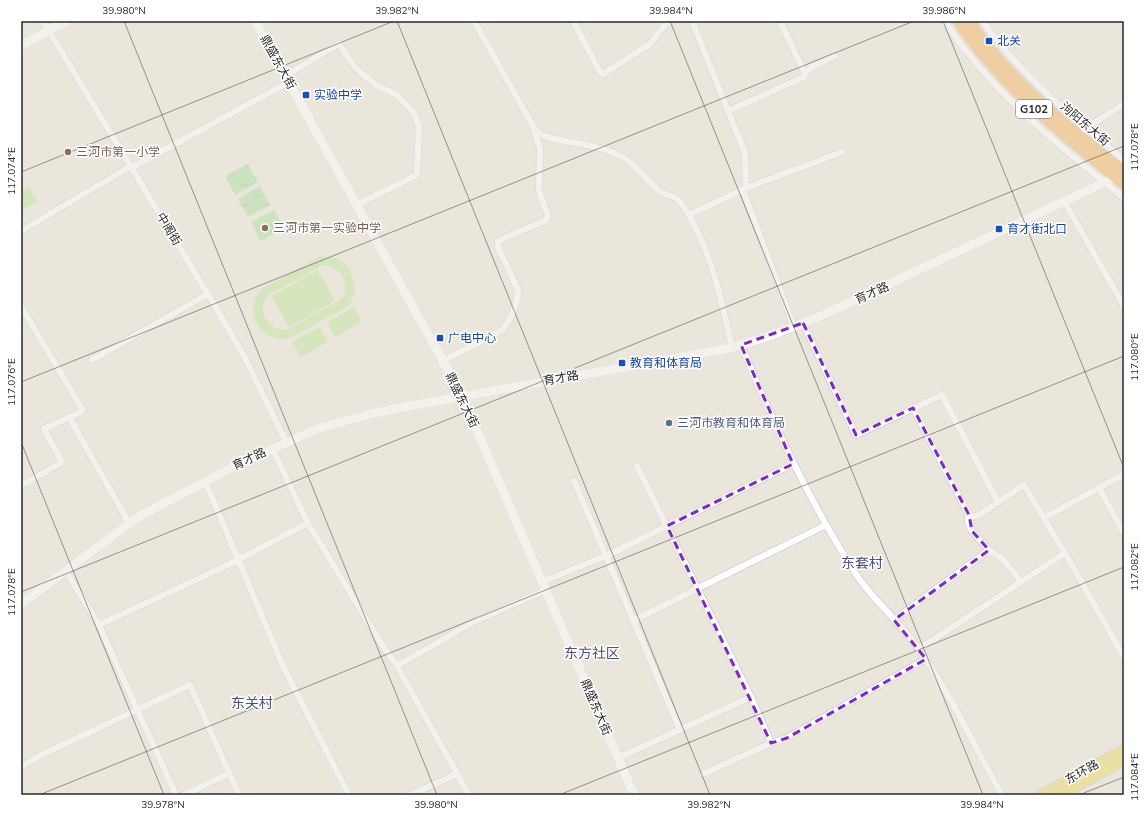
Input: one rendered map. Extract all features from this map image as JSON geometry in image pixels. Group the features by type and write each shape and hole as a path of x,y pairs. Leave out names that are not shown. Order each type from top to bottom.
{"highway":[{"name":"泃阳东大街","path":"958,21 987,60 1012,88 1049,123 1121,178"},
{"name":"泃阳东大街","path":"969,21 1018,81 1081,131 1121,178"}],"main road":[{"path":"21,46 66,21"},
{"name":"鼎盛东大街","path":"255,21 461,396 634,795"},
{"name":"育才路","path":"21,604 129,523 150,510 204,481 272,448 317,429 370,414 736,346 799,325 1065,203 1105,183 1121,178"},
{"name":"东环路","path":"1041,795 1124,750"},
{"name":"东环路","path":"1060,795 1124,760"}],"street":[{"name":"中阁街","path":"43,21 245,358 286,442"},
{"path":"443,361 502,330 509,322 518,295 518,290 498,248 498,241 546,220 548,216 539,191 540,148 533,126 474,21"},
{"path":"573,21 600,72 603,74 650,44 663,27 671,21"},
{"path":"692,21 745,153 744,189 799,325 856,435 942,395 998,502"},
{"path":"780,21 805,74"},
{"path":"944,21 970,57 1004,96 1042,131 1124,198"},
{"path":"982,21 1018,67 1081,131 1124,160"},
{"path":"21,231 287,79 339,44 360,72 376,84 397,95 414,113 419,127 418,173 415,176 356,205"},
{"path":"728,112 802,78 811,67 835,56"},
{"path":"1081,131 1124,104"},
{"path":"533,126 540,134 547,137 608,150 622,157 635,166 658,190 666,195 678,199 700,236 709,258 736,346 793,464 826,524 857,575 926,659 952,702 1002,795"},
{"path":"688,215 744,189 842,152"},
{"path":"1065,203 1124,306"},
{"path":"92,360 208,294"},
{"path":"21,306 82,409 80,412 44,429 62,462 21,486"},
{"path":"913,408 969,515 968,522 972,531 989,550 1004,560 1021,582"},
{"path":"69,417 129,523"},
{"path":"272,448 308,523 375,634 397,666 469,795"},
{"path":"397,666 475,621 793,464"},
{"path":"637,466 751,697 771,743"},
{"path":"1044,518 1124,474"},
{"path":"204,481 284,668 349,795"},
{"path":"574,481 680,730"},
{"path":"969,515 973,517 979,515 1024,485 1065,553 1124,657"},
{"path":"1099,488 1124,533"},
{"path":"99,625 237,559 308,523"},
{"path":"634,620 826,524"},
{"path":"894,620 989,550"},
{"path":"919,649 1065,553"},
{"path":"65,570 99,625 176,795"},
{"path":"704,774 771,743 787,738 926,659"},
{"path":"21,767 190,685 228,774 239,795"},
{"path":"618,758 751,697"},
{"path":"184,795 228,774"},
{"path":"410,795 457,774"}],"highlighted area":[{"path":"803,323 856,435 913,408 969,515 972,531 989,550 894,620 926,659 787,738 771,743 667,526 793,464 741,345"}],"green space":[{"path":"248,164 258,182 235,195 225,176"},
{"path":"260,186 270,205 248,217 238,199"},
{"path":"29,187 38,201 21,211 21,192"},
{"path":"274,210 284,228 261,241 251,222"},
{"path":"321,256 336,258 349,267 355,284 354,296 349,306 288,339 269,335 262,330 257,323 254,315 254,307 256,298 261,289","holes":["323,265 335,268 343,276 345,281 345,293 342,299 286,330 274,327 269,323 266,319 263,308 267,296"]},
{"path":"318,270 335,301 289,327 272,296"},
{"path":"354,307 362,322 335,337 327,322"},
{"path":"320,327 328,342 301,357 292,342"}],"place":[{"name":"北关","path":"989,41"},
{"name":"实验中学","path":"306,95"},
{"name":"三河市第一小学","path":"68,152"},
{"name":"三河市第一实验中学","path":"265,228"},
{"name":"育才街北口","path":"999,229"},
{"name":"广电中心","path":"440,338"},
{"name":"教育和体育局","path":"622,363"},
{"name":"三河市教育和体育局","path":"669,423"}],"district":[{"name":"东套村","path":"862,563"},
{"name":"东方社区","path":"592,653"},
{"name":"东关村","path":"252,703"}]}
